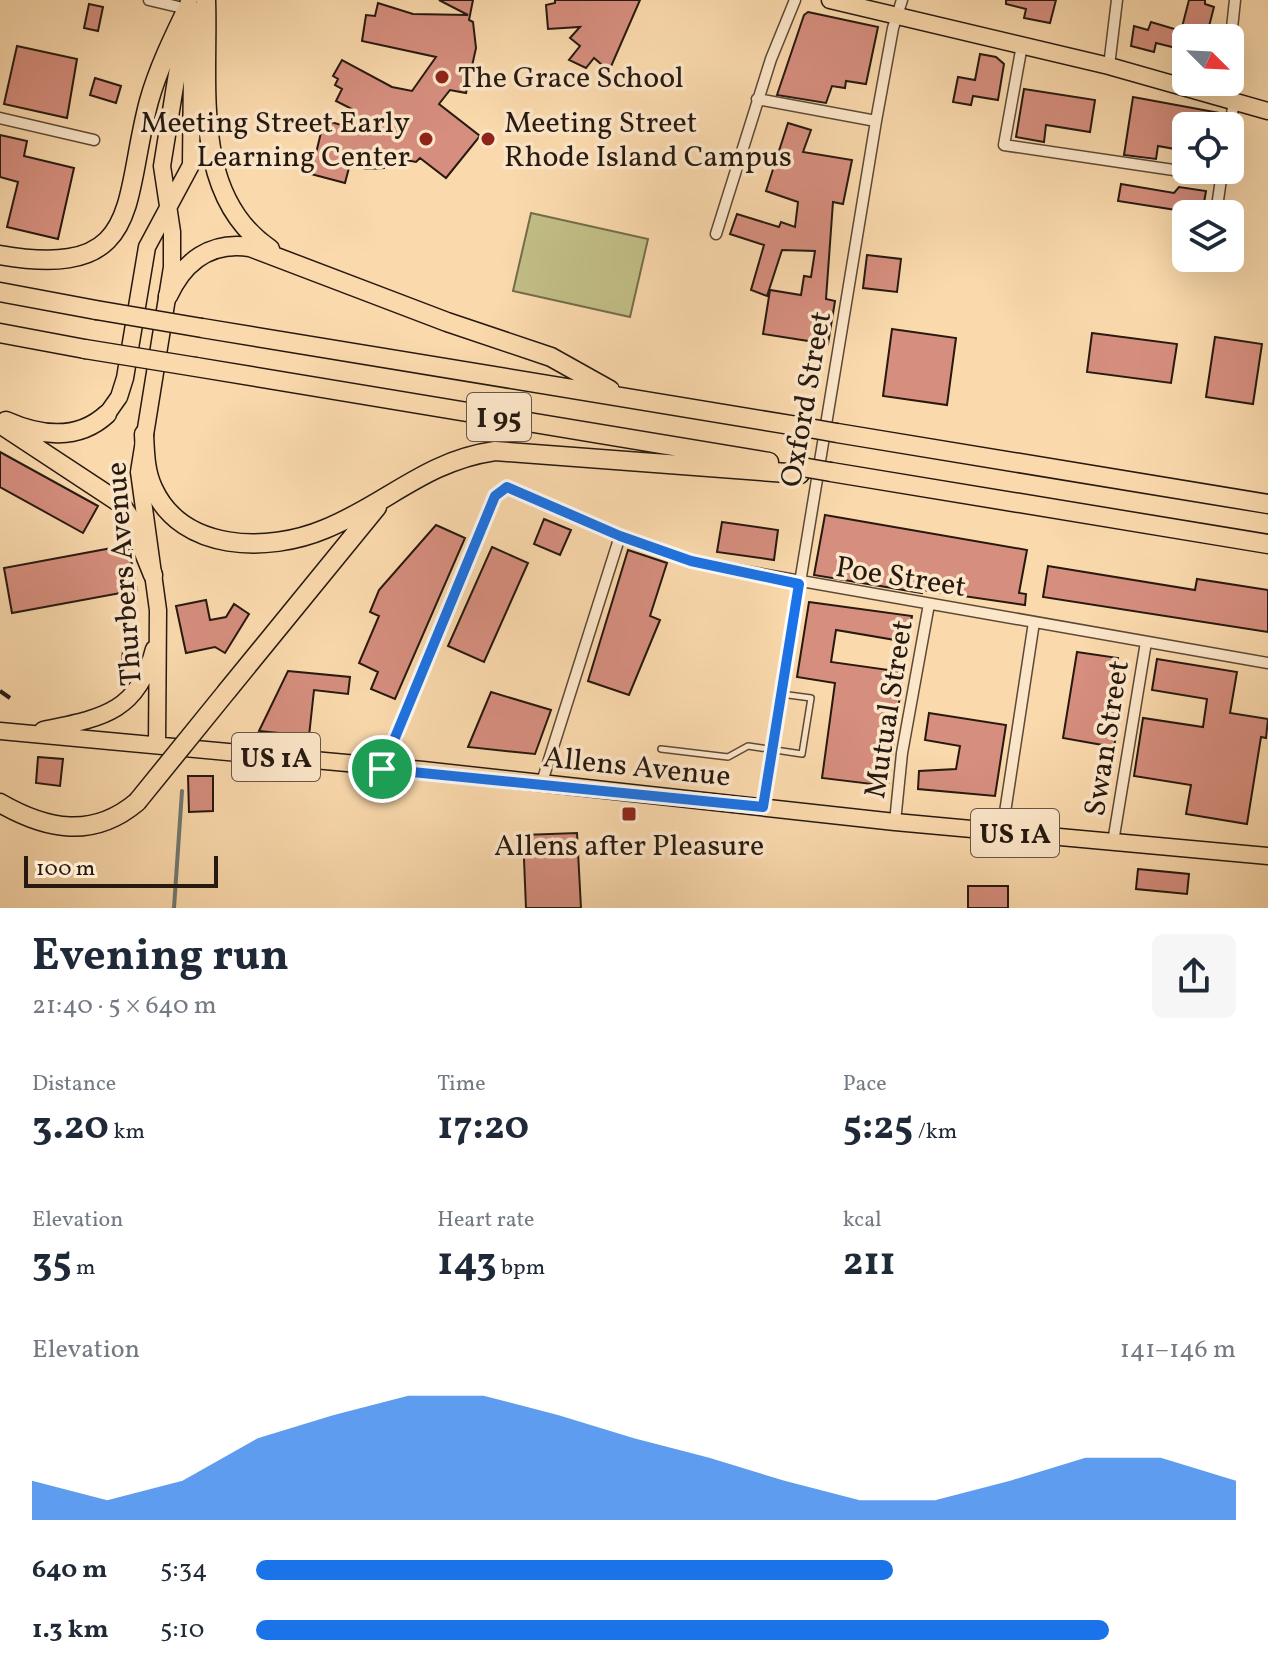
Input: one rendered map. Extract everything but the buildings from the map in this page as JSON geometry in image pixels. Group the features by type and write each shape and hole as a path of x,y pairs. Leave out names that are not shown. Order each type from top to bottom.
{"highway":[{"path":"205,0 206,77 218,182 228,205 245,228 265,246 297,263"},
{"path":"0,255 61,261 86,253 115,230 132,197 153,89 188,4"},
{"path":"168,296 190,263 215,248 250,247 447,322 551,357 622,396"},
{"name":"I 95","path":"0,292 1268,504"},
{"name":"I 95","path":"0,333 801,471 873,479 1268,544"},
{"path":"0,418 28,429 59,434 86,429 107,414"},
{"path":"0,424 115,498 130,518 153,575"},
{"path":"144,434 146,469 164,508 199,533 235,542 275,542 315,533 337,524 411,479 467,456 509,450 801,471"},
{"path":"0,803 43,823 77,828 105,822 137,802 358,528 411,479"}],"main road":[{"path":"107,414 119,397 125,378 147,247 186,180 193,157 192,69 205,0"},
{"path":"830,0 900,8 1022,45 1172,81"},
{"name":"Thurbers Avenue","path":"157,745 159,628 139,485 144,434 168,296 172,254 162,166 188,4"},
{"path":"1233,96 1268,111"},
{"path":"25,733 97,717 128,701 147,673 159,628"},
{"name":"Allens Avenue","path":"0,731 895,822 1268,856"}],"street":[{"path":"149,0 188,4"},
{"path":"716,234 757,99 795,0"},
{"path":"1109,66 1117,0"},
{"path":"1232,24 1235,0"},
{"name":"Oxford Street","path":"763,807 876,121 900,8"},
{"path":"1022,45 1004,145 1172,167"},
{"path":"757,99 876,121"},
{"path":"0,118 94,140"},
{"name":"Poe Street","path":"382,769 495,496 499,490 511,487 620,536 691,561 799,584 1268,663"},
{"path":"541,785 620,536"},
{"name":"Mutual Street","path":"895,822 929,604"},
{"path":"1002,832 1034,622"},
{"name":"Swan Street","path":"1113,842 1146,642"}],"lane":[{"path":"661,749 728,757 748,746 802,754 811,698 780,694"}],"shaded area":[{"path":"531,213 648,239 630,317 513,291"}],"waterway":[{"path":"174,908 182,791"}],"railway":[{"path":"0,691 10,698"}],"place":[{"name":"The Grace School","path":"442,77"},
{"name":"Meeting Street Early Learning Center","path":"426,139"},
{"name":"Meeting Street Rhode Island Campus","path":"488,139"},
{"name":"Allens after Pleasure","path":"629,814"}],"route":[{"path":"503,488 516,489 620,536 691,561 799,584 763,807 423,770 382,769 390,743 495,496 503,488"}]}
